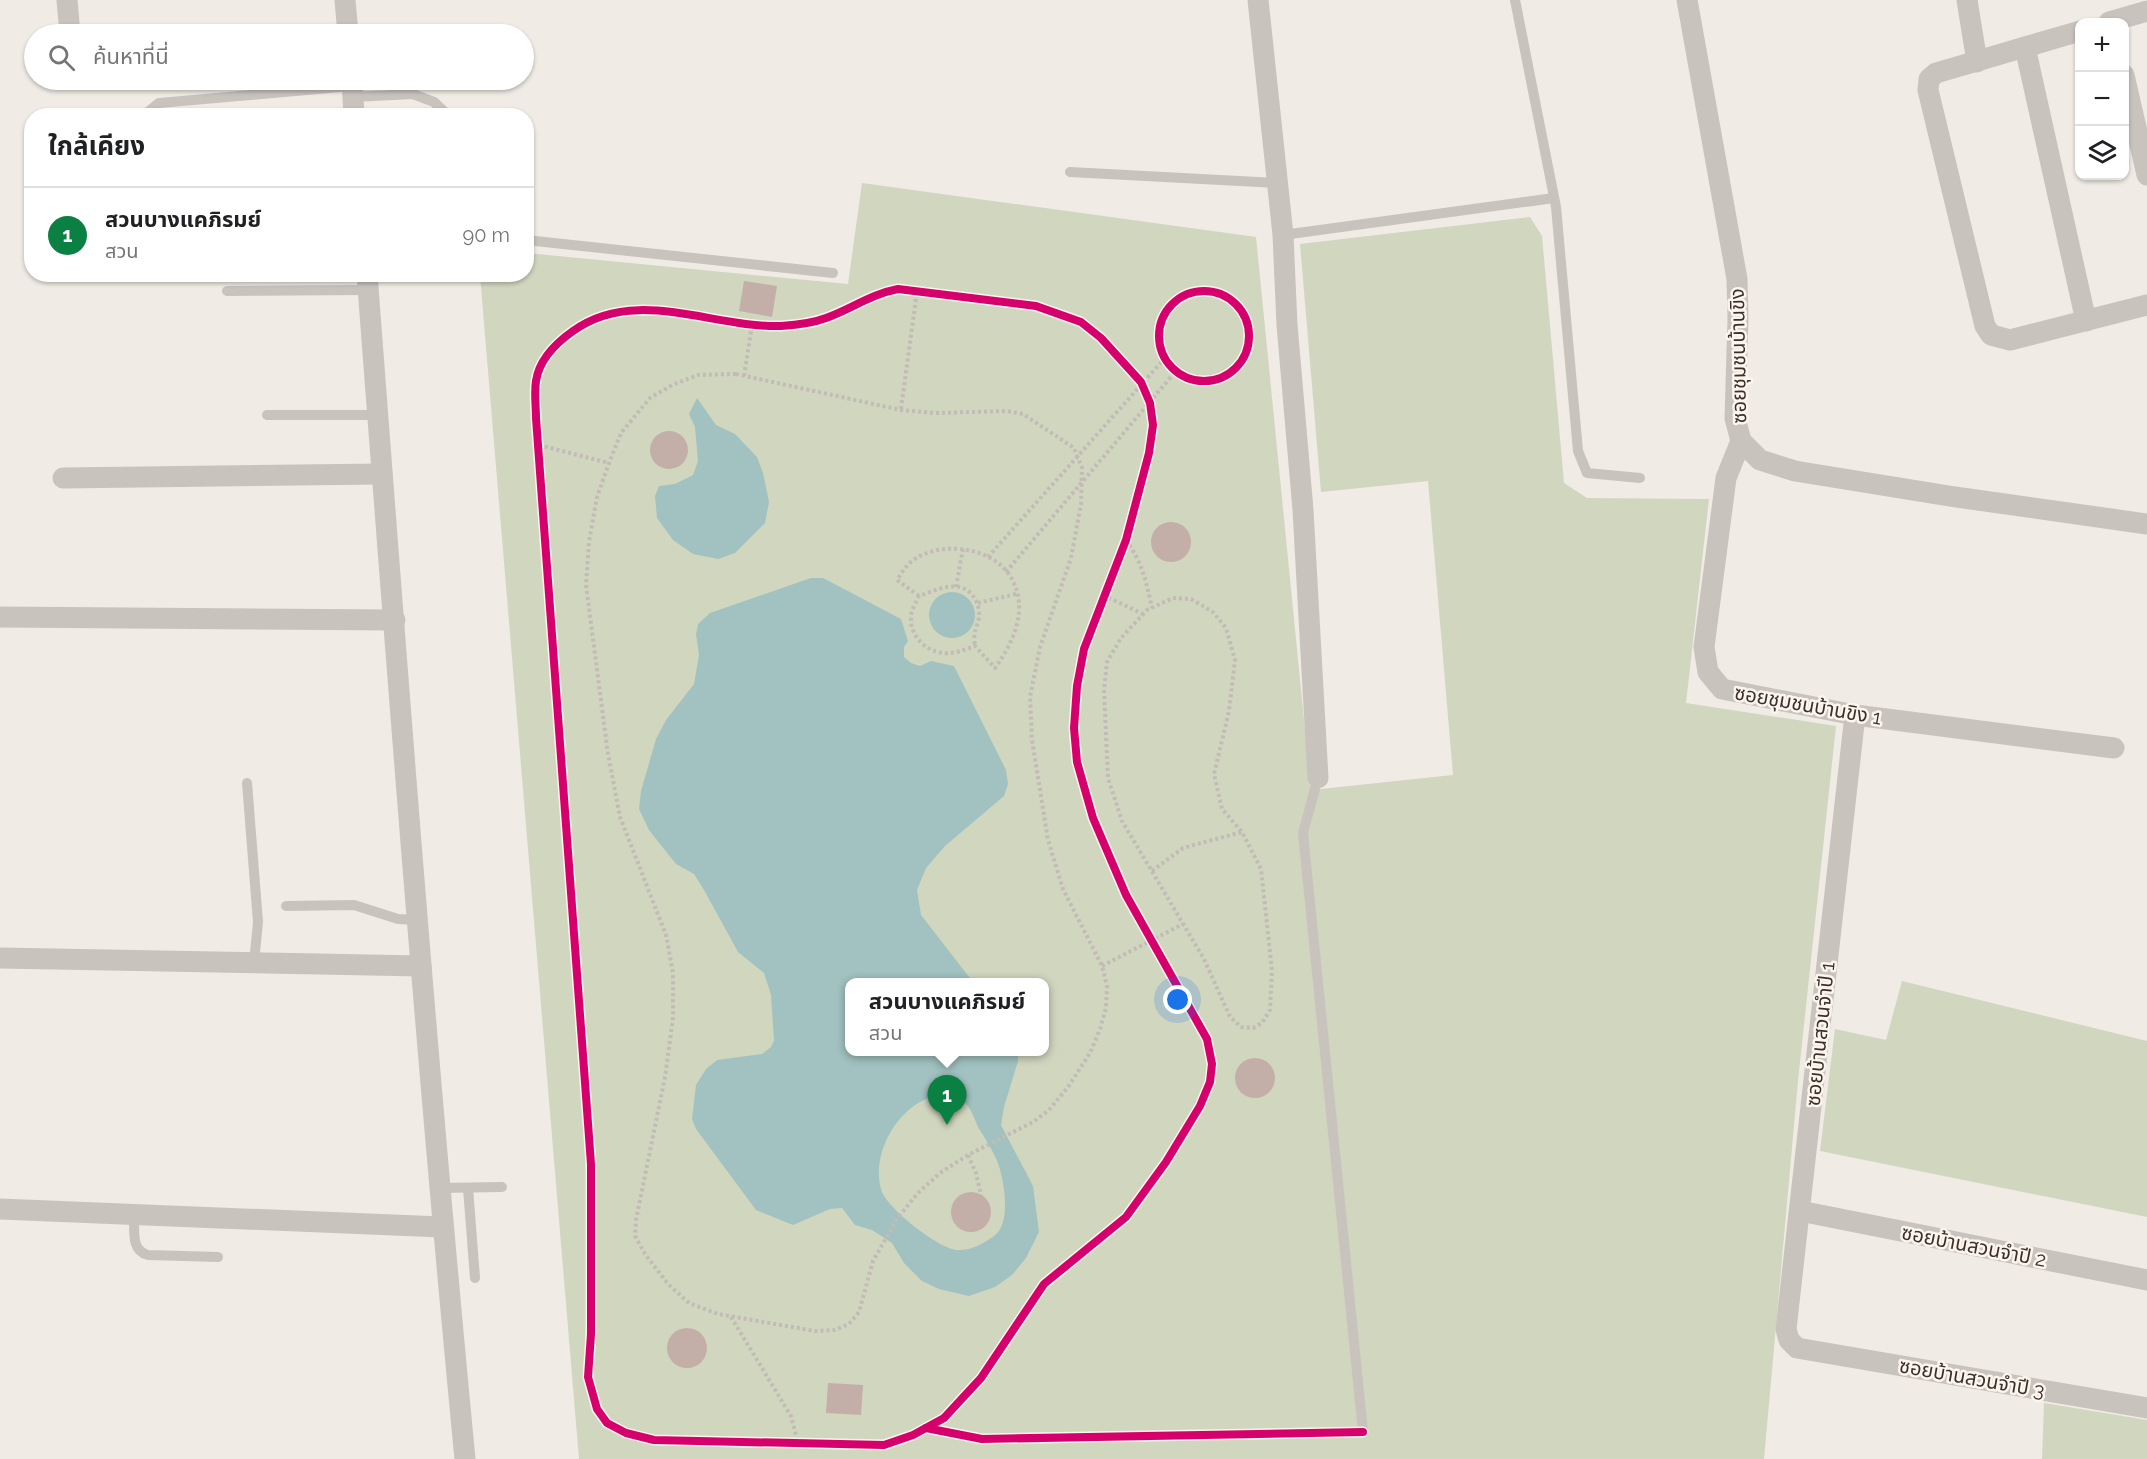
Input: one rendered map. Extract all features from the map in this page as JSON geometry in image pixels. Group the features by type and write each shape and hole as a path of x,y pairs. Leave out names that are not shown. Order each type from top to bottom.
{"street":[{"path":"67,0 69,24"},
{"path":"345,0 347,24"},
{"path":"1258,0 1283,235 1287,325 1303,510 1318,778"},
{"name":"ซอยชุมชนบ้านขิง","path":"1687,0 1737,279 1735,418 1741,441 1760,460 1795,471 2147,524"},
{"path":"1967,0 1977,62"},
{"path":"2124,18 2147,11"},
{"path":"2075,32 1936,73 1929,78 1928,90 1985,326 1990,335 2010,340 2147,305"},
{"path":"2025,47 2086,321"},
{"path":"2129,97 2147,175"},
{"path":"367,282 442,1227 465,1459"},
{"name":"ซอยชุมชนบ้านขิง 1","path":"1741,441 1726,478 1704,647 1707,672 1722,689 1855,715 2114,748"},
{"path":"63,478 382,474"},
{"path":"0,617 394,621"},
{"name":"ซอยบ้านสวนจำปี 1","path":"1797,1348 1789,1340 1785,1329 1855,715"},
{"path":"0,958 421,966"},
{"path":"0,1209 442,1227"},
{"name":"ซอยบ้านสวนจำปี 2","path":"1800,1211 2147,1280"},
{"name":"ซอยบ้านสวนจำปี 3","path":"1797,1348 2147,1408"}],"lane":[{"path":"1515,0 1554,198 1578,451 1587,473 1640,478"},
{"path":"153,108 159,103 353,94 413,94 434,102 440,108"},
{"path":"1070,172 1277,183"},
{"path":"1283,235 1554,198"},
{"path":"534,241 832,273"},
{"path":"227,291 367,282"},
{"path":"267,415 378,415"},
{"path":"1318,778 1303,833 1363,1432"},
{"path":"247,783 258,922 254,963"},
{"path":"286,906 354,905 398,919 417,920"},
{"path":"439,1188 501,1187"},
{"path":"468,1188 475,1278"},
{"path":"134,1214 136,1248 139,1252 148,1255 218,1257"}],"path":[{"path":"908,290 929,293"},
{"path":"901,410 917,291"},
{"path":"741,323 762,325"},
{"path":"744,376 752,325"},
{"path":"988,557 1077,457 1143,389 1165,358 1178,373 1081,482 1006,572"},
{"path":"736,374 744,376 901,410 935,414 1007,411 1023,414 1074,448 1082,468 1081,504 1071,558 1040,647 1030,697 1032,740 1048,840 1064,889 1102,966 1107,986 1106,1008 1090,1053 1049,1110 1033,1122 968,1155 940,1173 917,1194 897,1219 873,1261 859,1312 849,1324 836,1330 815,1331 731,1317 688,1304 668,1284 645,1254 635,1236 636,1220 665,1077 673,1018 673,973 666,934 620,817 608,754 586,585 589,542 597,497 621,432 650,398 672,385 698,375 736,374"},
{"path":"1133,374 1150,403 1151,414"},
{"path":"538,436 539,457"},
{"path":"538,445 609,463"},
{"path":"1121,551 1129,529"},
{"path":"1126,540 1137,556 1146,580 1152,608"},
{"path":"920,596 897,580 903,570 914,560 931,551 951,547 972,550 988,557 1006,572 1013,581 1018,612 1016,629 1005,654 995,668 975,646 973,632 979,616 978,603 971,592 961,586 943,588 920,596 912,609 910,619 914,634 920,642 932,650 943,653 958,652 975,646"},
{"path":"956,587 963,549"},
{"path":"1100,606 1108,584"},
{"path":"978,603 1016,594"},
{"path":"1103,595 1143,614"},
{"path":"1173,598 1191,599 1213,612 1226,628 1235,660 1228,711 1214,774 1222,809 1242,832 1261,869 1272,970 1270,1010 1262,1023 1253,1028 1241,1027 1230,1017 1204,959 1122,821 1108,778 1104,690 1107,662 1121,638 1143,614 1173,598"},
{"path":"1152,871 1183,848 1242,832"},
{"path":"1102,966 1183,924"},
{"path":"1147,931 1157,950"},
{"path":"968,1155 976,1173 981,1195"},
{"path":"731,1317 791,1416 798,1443"},
{"path":"788,1443 809,1443"}],"green space":[{"path":"862,183 1256,237 1311,790 1453,775 1428,481 1321,492 1300,244 1530,217 1542,236 1564,483 1587,498 1709,499 1686,703 1836,726 1798,1081 1764,1459 579,1459 481,282 534,282 534,254 848,284"},
{"path":"1902,981 2147,1041 2147,1217 1820,1151 1835,1029 1886,1040"},
{"path":"2044,1403 2147,1420 2147,1459 2042,1459"}],"water":[{"path":"697,398 716,425 735,434 757,457 769,502 765,523 735,553 718,559 693,554 673,540 657,518 655,496 659,486 675,484 693,475 698,461 695,427 689,414"},
{"path":"811,578 823,578 901,619 908,641 904,647 904,657 911,663 920,666 931,661 954,666 1006,770 1008,784 1004,796 945,846 926,868 917,890 921,915 970,978 845,978 845,1056 1018,1056 1001,1125 1033,1186 1039,1232 1026,1258 1012,1275 995,1287 969,1296 939,1289 922,1281 904,1263 892,1243 872,1230 855,1225 842,1208 830,1209 793,1225 756,1210 696,1129 692,1119 696,1085 706,1069 717,1060 762,1054 771,1047 774,1040 771,995 764,973 738,952 694,874 676,864 649,830 639,809 641,791 656,739 666,720 694,684 699,655 696,634 698,624 710,613","holes":["949,1095 962,1100 973,1114 998,1163 1004,1191 1005,1212 1000,1230 994,1236 972,1248 957,1250 938,1243 902,1216 885,1197 879,1176 882,1151 887,1138 902,1116 925,1099 932,1097"]},
{"path":"952,592 968,599 975,615 968,631 952,638 936,631 929,615 936,599"}],"building":[{"path":"744,281 777,286 772,317 739,311"},
{"path":"669,431 683,436 688,450 683,464 669,469 655,464 650,450 655,436"},
{"path":"1171,522 1185,528 1191,542 1185,556 1171,562 1157,556 1151,542 1157,528"},
{"path":"1255,1058 1269,1064 1275,1078 1269,1092 1255,1098 1241,1092 1235,1078 1241,1064"},
{"path":"971,1192 985,1198 991,1212 985,1226 971,1232 957,1226 951,1212 957,1198"},
{"path":"687,1328 701,1334 707,1348 701,1362 687,1368 673,1362 667,1348 673,1334"},
{"path":"828,1383 863,1385 861,1415 826,1413"}],"cycle path":[{"path":"898,289 1036,306 1081,322 1101,338 1141,382 1150,403 1153,425 1149,453 1126,540 1084,649 1077,686 1074,728 1077,762 1093,818 1126,895 1207,1039 1212,1064 1210,1082 1200,1106 1166,1162 1126,1217 1044,1284 981,1378 944,1418 913,1435 884,1445 654,1440 626,1433 607,1423 597,1409 588,1377 591,1334 591,1164 536,418 536,381 541,366 555,347 573,331 597,318 622,312 648,310 755,325 787,326 821,320 879,294 898,289"},
{"path":"1204,291 1221,294 1236,304 1246,319 1249,336 1246,353 1236,368 1221,378 1204,381 1187,378 1172,368 1162,353 1159,336 1162,319 1172,304 1187,294 1204,291"},
{"path":"926,1428 982,1439 1363,1432"}],"place":[{"name":"สวนบางแคภิรมย์","path":"947,1125"}]}
